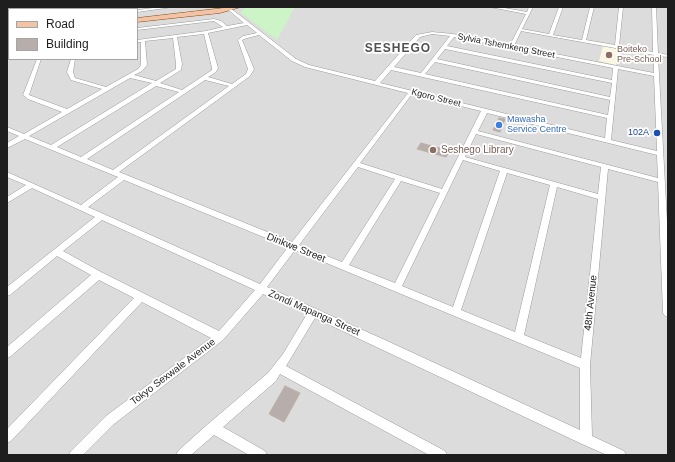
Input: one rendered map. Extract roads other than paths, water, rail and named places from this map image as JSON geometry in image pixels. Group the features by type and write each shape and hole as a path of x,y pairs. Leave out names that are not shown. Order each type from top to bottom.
{"main road":[{"path":"138,19 239,7"}],"street":[{"path":"138,11 172,7"},
{"path":"492,7 528,13"},
{"path":"511,47 531,7"},
{"path":"551,35 561,7"},
{"path":"584,41 592,7"},
{"path":"617,47 621,7"},
{"path":"654,7 656,75 661,115 660,154 665,224 668,313"},
{"name":"Kgoro Street","path":"230,8 301,64 660,154"},
{"path":"138,29 214,20 227,28"},
{"path":"7,146 130,76 143,66 140,41 206,32 248,23"},
{"path":"520,30 668,56"},
{"path":"81,160 184,92 215,69 206,32"},
{"path":"113,173 248,75 251,71 241,39 261,33"},
{"name":"Sylvia Tshemkeng Street","path":"376,84 421,35 437,33 656,75"},
{"path":"422,75 453,35"},
{"path":"52,147 179,68 175,36"},
{"path":"444,47 614,82"},
{"path":"38,60 26,95 30,98 68,112"},
{"path":"73,60 70,72 73,79 106,89"},
{"path":"434,60 613,99"},
{"path":"608,140 616,67"},
{"path":"391,68 610,117"},
{"path":"130,76 184,92"},
{"path":"204,78 233,86"},
{"name":"Tokyo Sexwale Avenue","path":"75,455 110,420 220,337 294,247 355,164 411,92"},
{"path":"397,288 485,110"},
{"name":"Dinkwe Street","path":"7,129 585,365"},
{"path":"474,132 662,181"},
{"path":"462,158 602,198"},
{"path":"355,164 445,192"},
{"name":"48th Avenue","path":"586,440 585,365 605,166"},
{"path":"455,313 504,170"},
{"name":"Zondi Mapanga Street","path":"7,174 451,376 620,455"},
{"path":"82,208 123,177"},
{"path":"343,267 399,178"},
{"path":"518,338 554,184"},
{"path":"7,200 32,185"},
{"path":"7,292 100,217"},
{"path":"57,252 140,297 220,337"},
{"path":"7,353 98,275"},
{"path":"7,437 140,297"},
{"path":"182,455 268,381 279,368 313,313"},
{"path":"279,368 441,455"},
{"path":"212,428 261,455"}],"place":[{"name":"Boiteko Pre-School","path":"609,55"},
{"name":"Mawasha Service Centre","path":"499,125"},
{"name":"102A","path":"657,133"},
{"name":"Seshego Library","path":"433,150"}],"district":[{"name":"SESHEGO","path":"398,49"}]}
